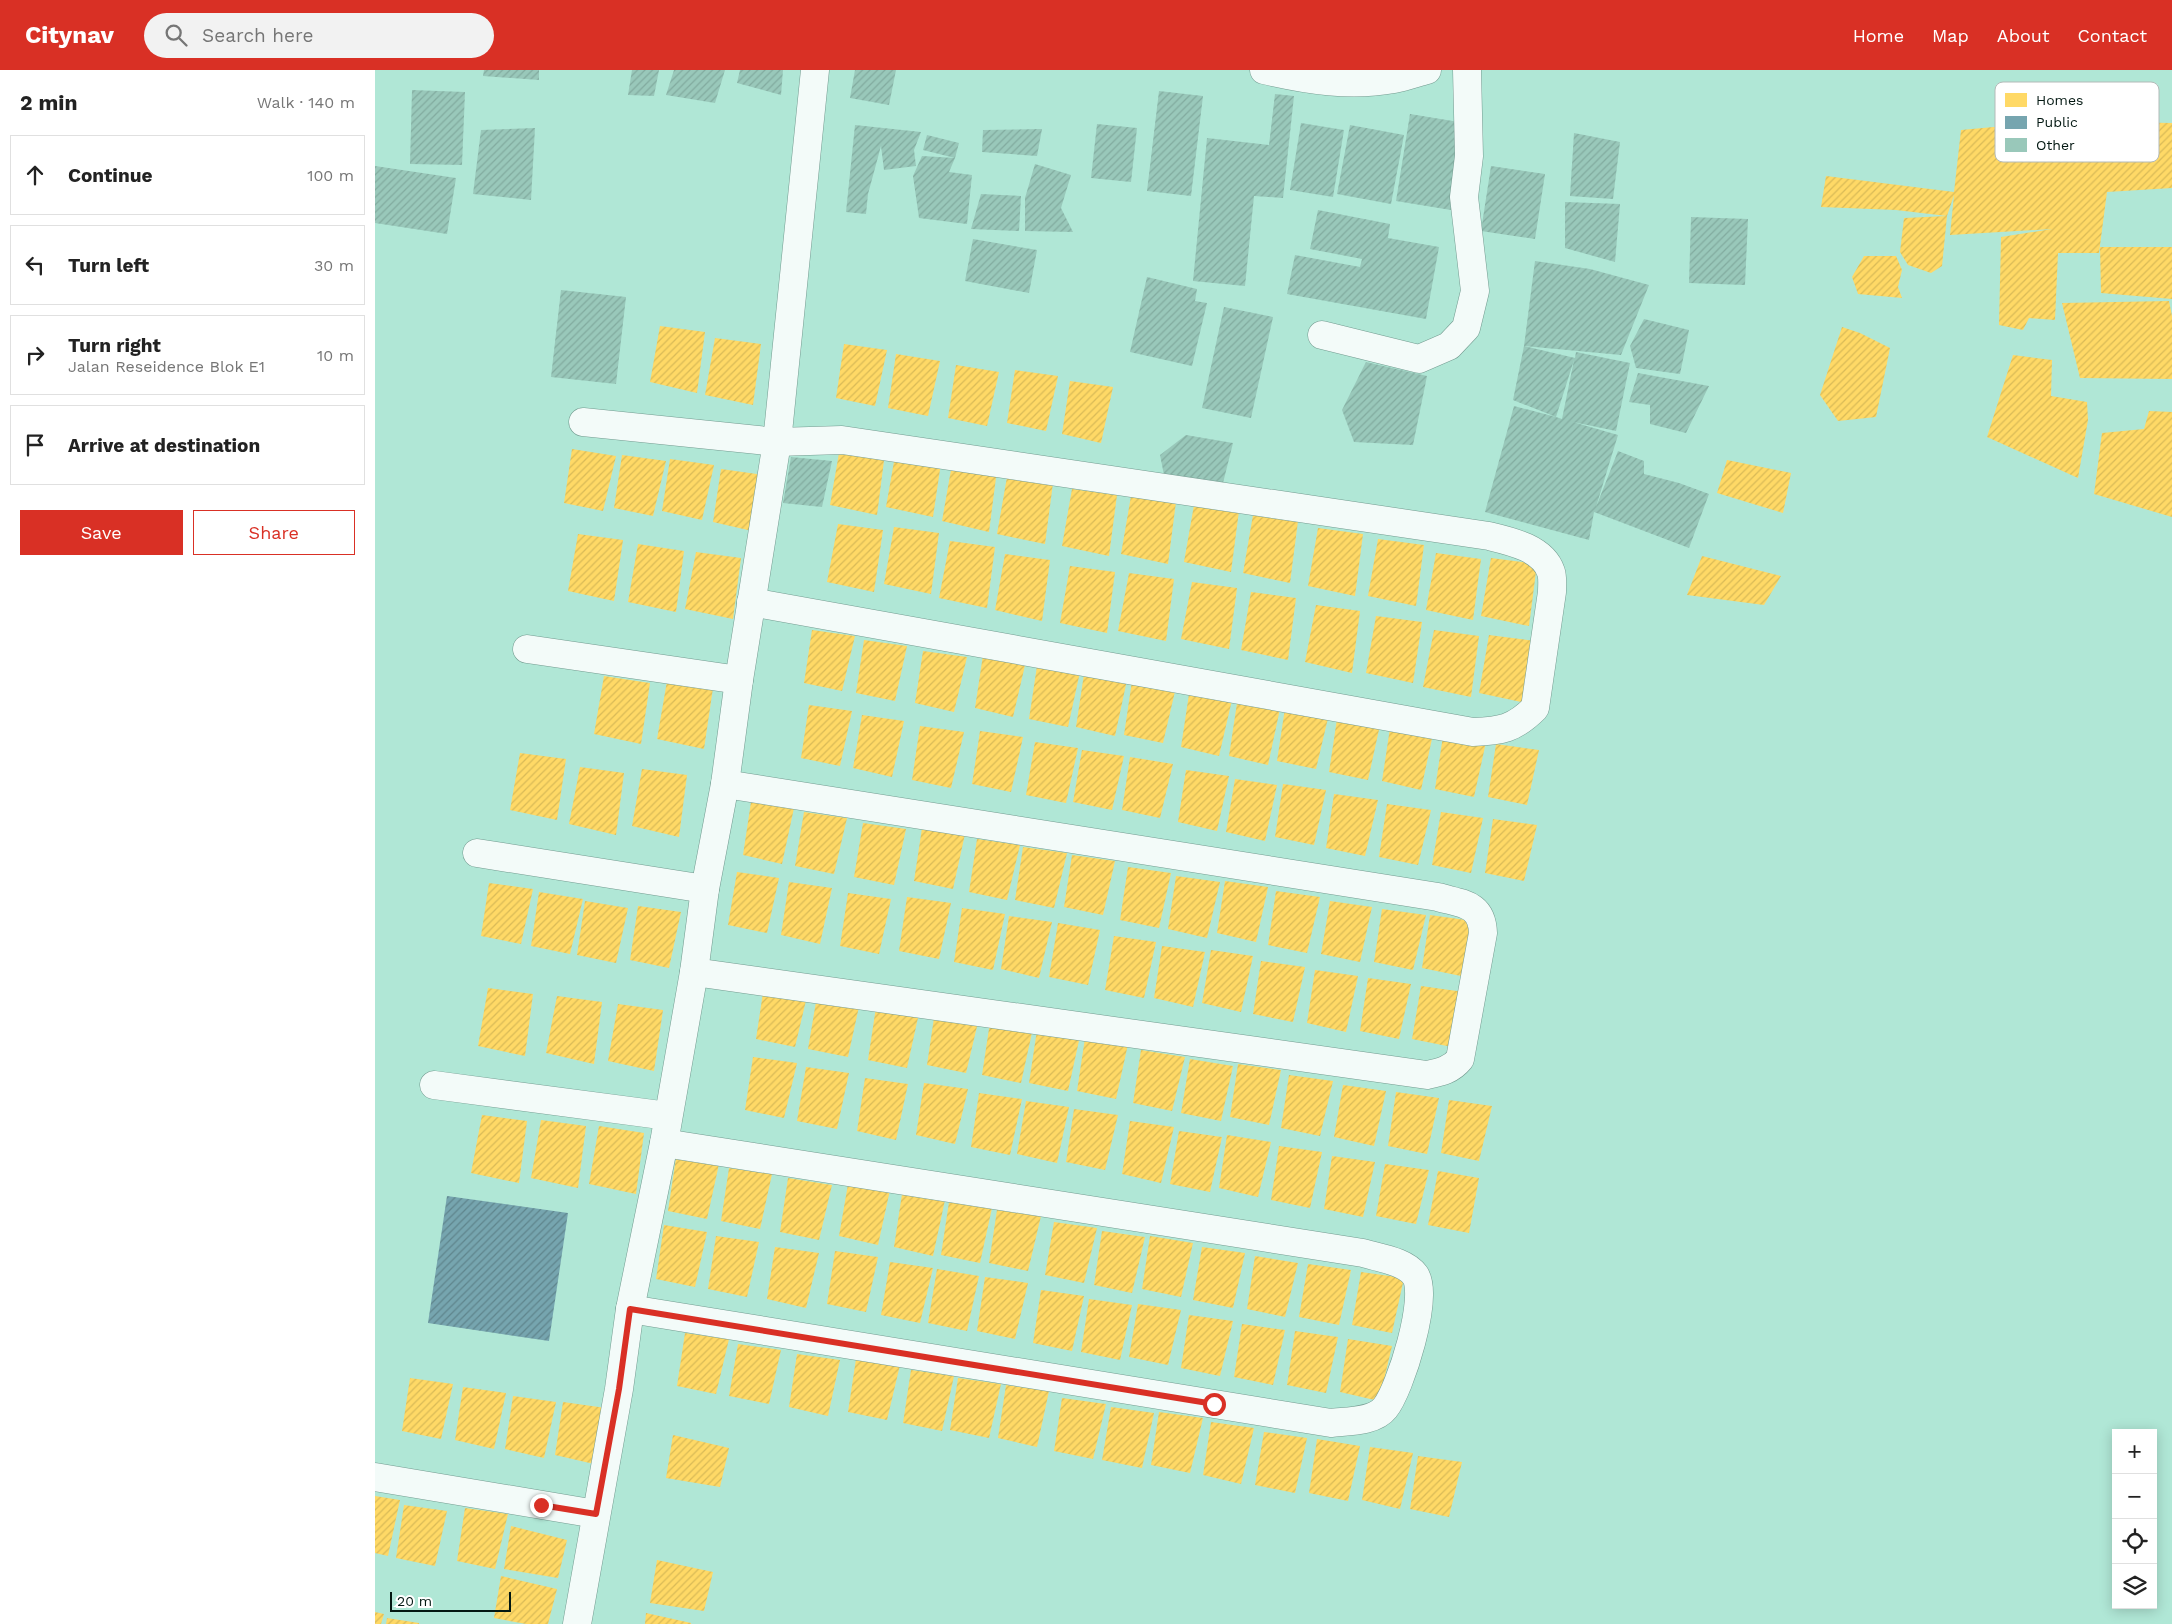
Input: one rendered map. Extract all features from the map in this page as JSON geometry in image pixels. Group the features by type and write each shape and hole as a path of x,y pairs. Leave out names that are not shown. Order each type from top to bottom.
{"street":[{"path":"577,1624 619,1389 630,1309 669,1116 694,972 705,889 725,784 739,680 777,442 815,70"},
{"path":"1265,70 1305,79 1356,83 1394,79 1427,70"},
{"path":"1321,335 1419,359 1449,346 1466,328 1475,291 1464,197 1469,156 1467,70"},
{"path":"583,422 777,442 842,440 1489,536 1525,547 1545,563 1551,573 1551,592 1535,708 1514,726 1500,730 1473,732 751,602"},
{"path":"527,648 739,680"},
{"path":"694,972 1427,1075 1447,1070 1460,1059 1483,933 1483,921 1476,909 1438,897 725,784"},
{"path":"477,853 705,889"},
{"path":"434,1085 669,1116"},
{"path":"630,1309 1331,1423 1362,1419 1375,1415 1384,1409 1394,1392 1418,1321 1421,1287 1415,1274 1399,1264 1363,1253 664,1143"},
{"path":"375,1477 596,1514"}],"building: Homes":[{"path":"2159,123 2172,123 2172,188 2107,192 2099,253 2058,253 2055,320 2029,318 2023,330 1999,325 2001,237 2052,229 1950,235 1954,195 1947,216 1896,210 1821,207 1826,176 1954,192 1961,130 1995,127 1995,162 2159,162"},
{"path":"1947,216 1942,266 1931,273 1908,265 1900,252 1904,218"},
{"path":"2100,247 2172,247 2172,299 2101,293"},
{"path":"1864,256 1896,256 1902,270 1898,287 1902,298 1858,294 1852,277"},
{"path":"2169,301 2172,316 2172,379 2080,378 2062,303"},
{"path":"660,326 705,332 697,393 650,382"},
{"path":"1842,327 1860,333 1890,348 1876,417 1838,421 1820,395"},
{"path":"715,338 761,344 753,405 705,395"},
{"path":"844,344 887,350 875,406 836,398"},
{"path":"896,354 940,361 928,416 888,408"},
{"path":"2013,355 2052,360 2051,396 2087,402 2088,420 2078,478 1987,437"},
{"path":"956,365 999,372 987,426 948,418"},
{"path":"1015,370 1058,376 1046,431 1007,423"},
{"path":"1070,381 1113,387 1101,443 1062,434"},
{"path":"2149,411 2172,412 2172,517 2094,494 2102,433 2144,429"},
{"path":"840,447 885,453 877,515 830,505"},
{"path":"572,449 616,456 603,511 564,503"},
{"path":"896,450 942,456 933,517 886,507"},
{"path":"622,455 666,461 653,516 614,508"},
{"path":"670,459 714,465 702,520 662,511"},
{"path":"1727,460 1791,473 1783,513 1717,493"},
{"path":"952,464 997,470 989,532 942,521"},
{"path":"721,469 764,475 752,531 713,522"},
{"path":"1007,477 1053,483 1045,544 997,534"},
{"path":"1072,489 1117,495 1109,556 1062,546"},
{"path":"1131,496 1176,502 1168,564 1121,554"},
{"path":"1194,505 1239,511 1231,572 1184,562"},
{"path":"1253,515 1298,521 1290,583 1243,573"},
{"path":"838,524 883,530 874,592 827,582"},
{"path":"894,527 939,533 931,594 884,584"},
{"path":"1318,528 1363,534 1355,596 1308,586"},
{"path":"578,534 623,540 614,601 568,591"},
{"path":"1378,539 1424,545 1416,606 1368,596"},
{"path":"950,541 995,547 987,608 939,598"},
{"path":"638,544 684,551 676,612 628,602"},
{"path":"696,552 741,558 733,619 685,609"},
{"path":"1436,553 1481,559 1473,620 1426,610"},
{"path":"1005,554 1050,560 1042,621 995,610"},
{"path":"1702,556 1781,576 1764,605 1687,595"},
{"path":"1491,558 1537,564 1529,626 1481,616"},
{"path":"1070,566 1115,572 1107,633 1060,623"},
{"path":"1129,573 1174,579 1166,641 1118,631"},
{"path":"1192,582 1237,588 1229,649 1181,639"},
{"path":"1251,592 1296,598 1288,660 1241,650"},
{"path":"1316,605 1360,611 1352,673 1305,662"},
{"path":"1376,616 1422,622 1413,683 1366,673"},
{"path":"812,630 855,636 842,691 804,683"},
{"path":"1434,630 1479,636 1471,697 1423,687"},
{"path":"1489,635 1535,641 1526,703 1479,693"},
{"path":"864,640 907,646 895,701 856,693"},
{"path":"923,651 967,657 954,712 915,703"},
{"path":"983,655 1026,661 1013,717 975,708"},
{"path":"1037,666 1080,672 1068,727 1029,719"},
{"path":"1084,674 1127,680 1115,736 1076,727"},
{"path":"604,676 650,683 641,744 594,734"},
{"path":"667,681 713,688 704,749 657,739"},
{"path":"1132,681 1176,687 1163,743 1124,735"},
{"path":"1189,694 1232,700 1219,756 1181,747"},
{"path":"1237,703 1280,709 1268,765 1229,756"},
{"path":"809,705 852,711 840,766 801,758"},
{"path":"1285,708 1329,714 1316,769 1277,761"},
{"path":"862,715 904,721 892,777 853,768"},
{"path":"1337,719 1380,725 1368,780 1329,772"},
{"path":"920,726 964,732 951,788 912,780"},
{"path":"1390,728 1433,734 1421,790 1382,781"},
{"path":"980,731 1023,737 1011,792 972,784"},
{"path":"1443,736 1486,742 1474,797 1435,789"},
{"path":"1035,742 1078,748 1066,803 1026,795"},
{"path":"1496,744 1539,750 1527,805 1488,797"},
{"path":"1082,750 1124,756 1112,810 1073,802"},
{"path":"520,753 566,759 557,820 510,810"},
{"path":"1130,757 1173,764 1160,818 1122,810"},
{"path":"580,767 624,773 616,835 569,824"},
{"path":"642,769 687,775 679,837 632,826"},
{"path":"1186,770 1229,776 1217,831 1178,822"},
{"path":"1235,779 1277,785 1265,841 1226,832"},
{"path":"1283,784 1326,790 1314,845 1275,837"},
{"path":"1334,794 1378,800 1365,856 1326,848"},
{"path":"751,802 794,808 782,864 743,855"},
{"path":"1387,804 1431,810 1418,865 1379,857"},
{"path":"804,812 847,818 834,874 795,866"},
{"path":"1441,812 1483,818 1471,873 1432,865"},
{"path":"1493,819 1537,825 1524,881 1485,873"},
{"path":"863,823 906,829 894,885 854,877"},
{"path":"922,828 965,834 953,889 914,881"},
{"path":"977,839 1020,845 1007,900 969,892"},
{"path":"1023,847 1067,853 1054,908 1015,900"},
{"path":"1072,855 1115,861 1103,915 1064,907"},
{"path":"1128,867 1171,873 1159,928 1120,920"},
{"path":"737,872 779,878 767,933 728,925"},
{"path":"1176,876 1220,882 1207,938 1168,929"},
{"path":"1225,881 1268,887 1256,942 1217,933"},
{"path":"789,882 832,888 820,944 781,935"},
{"path":"489,883 533,889 521,944 481,936"},
{"path":"1276,891 1320,897 1307,953 1268,945"},
{"path":"539,892 583,899 570,954 531,946"},
{"path":"848,893 891,899 879,954 840,946"},
{"path":"907,897 951,903 939,959 899,951"},
{"path":"585,901 628,908 616,963 577,955"},
{"path":"1330,901 1372,907 1360,962 1321,954"},
{"path":"638,906 681,912 669,968 630,960"},
{"path":"962,908 1005,914 993,970 954,962"},
{"path":"1382,909 1426,915 1413,970 1374,962"},
{"path":"1430,915 1473,921 1461,976 1422,968"},
{"path":"1009,916 1052,922 1039,978 1001,969"},
{"path":"1058,923 1100,930 1088,985 1049,977"},
{"path":"1114,936 1156,942 1144,998 1105,990"},
{"path":"1162,946 1205,952 1193,1007 1154,998"},
{"path":"1211,950 1253,956 1241,1012 1202,1003"},
{"path":"1261,961 1305,967 1293,1022 1253,1014"},
{"path":"1315,970 1358,976 1346,1032 1307,1023"},
{"path":"1368,978 1411,984 1399,1039 1360,1031"},
{"path":"764,986 808,992 795,1047 756,1039"},
{"path":"1421,986 1464,992 1452,1047 1412,1039"},
{"path":"488,988 533,994 525,1056 478,1046"},
{"path":"557,996 602,1002 594,1064 546,1053"},
{"path":"817,996 860,1002 848,1057 808,1049"},
{"path":"618,1004 663,1010 654,1071 608,1061"},
{"path":"876,1007 919,1013 907,1068 868,1060"},
{"path":"935,1011 979,1018 966,1073 927,1065"},
{"path":"990,1022 1033,1028 1021,1083 982,1075"},
{"path":"1037,1030 1080,1036 1068,1091 1029,1083"},
{"path":"1085,1038 1128,1044 1116,1099 1077,1091"},
{"path":"1141,1050 1185,1057 1172,1111 1133,1103"},
{"path":"753,1057 797,1063 784,1118 745,1110"},
{"path":"1190,1059 1233,1066 1221,1121 1181,1113"},
{"path":"1238,1064 1281,1070 1269,1125 1230,1117"},
{"path":"806,1067 849,1073 837,1129 797,1121"},
{"path":"1289,1075 1333,1081 1320,1136 1281,1128"},
{"path":"865,1078 908,1084 896,1140 857,1131"},
{"path":"924,1083 968,1089 955,1144 916,1135"},
{"path":"1343,1085 1386,1091 1374,1146 1334,1137"},
{"path":"1396,1092 1439,1098 1427,1154 1388,1146"},
{"path":"979,1093 1022,1099 1010,1155 971,1147"},
{"path":"1449,1100 1492,1106 1479,1161 1441,1153"},
{"path":"1026,1101 1069,1107 1057,1163 1017,1154"},
{"path":"1074,1109 1118,1115 1105,1170 1066,1162"},
{"path":"482,1115 527,1121 519,1183 471,1173"},
{"path":"541,1120 586,1126 578,1188 531,1178"},
{"path":"1130,1121 1174,1127 1161,1183 1122,1174"},
{"path":"599,1126 644,1133 636,1194 589,1184"},
{"path":"1179,1131 1222,1137 1210,1192 1170,1184"},
{"path":"1227,1135 1271,1142 1258,1197 1219,1188"},
{"path":"1279,1146 1322,1152 1310,1208 1271,1200"},
{"path":"1332,1156 1375,1162 1363,1217 1324,1209"},
{"path":"676,1158 719,1164 707,1219 668,1211"},
{"path":"1385,1164 1429,1170 1416,1224 1376,1216"},
{"path":"729,1168 772,1174 760,1229 721,1221"},
{"path":"1438,1171 1479,1178 1469,1233 1428,1225"},
{"path":"788,1178 832,1185 819,1240 780,1232"},
{"path":"848,1184 890,1190 878,1245 839,1236"},
{"path":"902,1194 945,1200 933,1256 894,1247"},
{"path":"949,1202 992,1208 980,1263 941,1255"},
{"path":"997,1210 1041,1216 1028,1271 989,1263"},
{"path":"1054,1222 1097,1228 1084,1283 1045,1275"},
{"path":"664,1225 707,1232 695,1287 656,1279"},
{"path":"1102,1231 1145,1237 1132,1293 1094,1285"},
{"path":"716,1236 759,1242 747,1297 708,1289"},
{"path":"1150,1236 1193,1243 1181,1297 1142,1289"},
{"path":"775,1247 819,1253 806,1308 767,1299"},
{"path":"1202,1247 1245,1253 1233,1308 1193,1300"},
{"path":"835,1251 878,1257 866,1312 827,1304"},
{"path":"1255,1256 1298,1263 1285,1317 1247,1309"},
{"path":"890,1262 933,1268 920,1323 881,1315"},
{"path":"1308,1264 1351,1270 1339,1325 1299,1317"},
{"path":"937,1269 979,1276 967,1331 928,1323"},
{"path":"1361,1272 1404,1278 1392,1333 1352,1325"},
{"path":"985,1277 1028,1283 1015,1339 977,1331"},
{"path":"1041,1290 1084,1296 1072,1351 1033,1343"},
{"path":"1089,1299 1132,1305 1120,1360 1081,1352"},
{"path":"1138,1304 1181,1310 1168,1365 1129,1357"},
{"path":"1189,1315 1233,1321 1220,1376 1181,1368"},
{"path":"1242,1324 1285,1330 1273,1385 1234,1377"},
{"path":"1295,1331 1338,1337 1326,1393 1287,1385"},
{"path":"685,1333 729,1339 716,1394 677,1386"},
{"path":"1348,1339 1392,1346 1379,1401 1340,1392"},
{"path":"738,1344 781,1350 769,1404 729,1396"},
{"path":"797,1354 840,1360 828,1416 789,1407"},
{"path":"856,1359 900,1365 887,1420 848,1412"},
{"path":"911,1370 954,1376 942,1431 903,1423"},
{"path":"410,1378 453,1384 441,1439 402,1431"},
{"path":"958,1378 1001,1384 989,1438 950,1430"},
{"path":"1006,1385 1049,1391 1037,1447 998,1438"},
{"path":"463,1387 506,1393 494,1449 455,1440"},
{"path":"513,1396 556,1402 544,1458 505,1449"},
{"path":"1062,1398 1106,1404 1093,1459 1054,1451"},
{"path":"563,1402 606,1408 594,1464 555,1455"},
{"path":"1111,1407 1154,1413 1142,1468 1102,1460"},
{"path":"1159,1412 1203,1418 1190,1473 1151,1465"},
{"path":"1211,1422 1254,1428 1241,1484 1203,1475"},
{"path":"1264,1432 1307,1438 1295,1493 1255,1485"},
{"path":"673,1435 729,1448 720,1487 666,1478"},
{"path":"1317,1439 1360,1446 1348,1501 1309,1493"},
{"path":"1370,1447 1413,1453 1400,1509 1362,1500"},
{"path":"1418,1456 1462,1462 1449,1517 1410,1509"},
{"path":"375,1496 400,1500 388,1556 375,1553"},
{"path":"404,1505 447,1511 435,1566 396,1558"},
{"path":"465,1508 508,1514 495,1569 457,1561"},
{"path":"511,1526 567,1540 558,1578 504,1569"},
{"path":"657,1560 713,1572 704,1611 650,1603"},
{"path":"501,1576 557,1589 548,1624 526,1624 494,1618"},
{"path":"375,1612 384,1614 381,1624 375,1624"},
{"path":"646,1613 691,1623 691,1624 645,1624"},
{"path":"387,1618 419,1623 419,1624 386,1624"}],"building: Public":[{"path":"447,1196 568,1213 549,1341 428,1323"}],"building: Other":[{"path":"484,70 539,70 539,80 483,76"},
{"path":"632,70 659,70 654,96 628,95"},
{"path":"674,70 725,70 715,103 666,95"},
{"path":"740,70 783,70 781,95 737,83"},
{"path":"855,70 896,70 889,105 850,98"},
{"path":"412,90 465,92 462,165 410,164"},
{"path":"1159,91 1203,96 1191,196 1147,191"},
{"path":"1275,94 1294,96 1283,198 1254,196 1245,286 1193,281 1207,138 1269,145"},
{"path":"1410,114 1465,123 1451,210 1396,201"},
{"path":"1301,123 1344,130 1333,197 1290,190"},
{"path":"1097,124 1137,128 1131,182 1091,178"},
{"path":"855,125 921,132 914,150 916,166 884,170 881,146 868,194 866,214 846,212"},
{"path":"1350,125 1404,135 1391,204 1337,194"},
{"path":"535,128 531,200 473,194 481,130"},
{"path":"1042,129 1037,156 982,152 983,130"},
{"path":"1574,133 1620,142 1613,199 1570,196"},
{"path":"927,135 959,143 955,158 923,150"},
{"path":"922,156 955,158 949,172 972,175 967,224 919,218 913,176"},
{"path":"1035,164 1071,175 1061,208 1073,232 1025,231 1025,198"},
{"path":"375,166 456,178 447,234 375,223"},
{"path":"1491,166 1545,174 1535,239 1481,231"},
{"path":"981,194 1021,196 1019,231 971,229"},
{"path":"1565,202 1620,204 1615,262 1565,248"},
{"path":"1318,210 1390,224 1388,238 1439,247 1426,319 1287,294 1295,255 1360,267 1362,259 1310,249"},
{"path":"1691,217 1748,219 1745,285 1689,283"},
{"path":"973,239 1037,250 1029,293 965,281"},
{"path":"1535,261 1590,269 1649,285 1621,355 1524,346"},
{"path":"1147,277 1197,289 1195,301 1207,303 1192,366 1130,352"},
{"path":"561,290 626,297 616,384 551,377"},
{"path":"1224,307 1273,317 1251,418 1202,408"},
{"path":"1644,319 1689,330 1680,374 1636,368 1630,346"},
{"path":"1524,346 1575,358 1576,352 1630,363 1616,431 1573,422 1618,435 1596,507 1618,451 1644,461 1644,474 1679,483 1709,494 1689,548 1594,512 1589,540 1485,512 1514,406 1556,417 1513,400","holes":["1574,360 1562,419 1556,417"]},
{"path":"1366,362 1427,376 1413,445 1354,442 1342,410"},
{"path":"1638,373 1709,386 1686,433 1650,424 1650,405 1629,402"},
{"path":"1186,435 1233,443 1222,487 1165,480 1160,455"},
{"path":"791,457 832,461 822,507 783,503"}],"route":[{"path":"541,1505 596,1514 619,1389 630,1309 1214,1404"}]}
